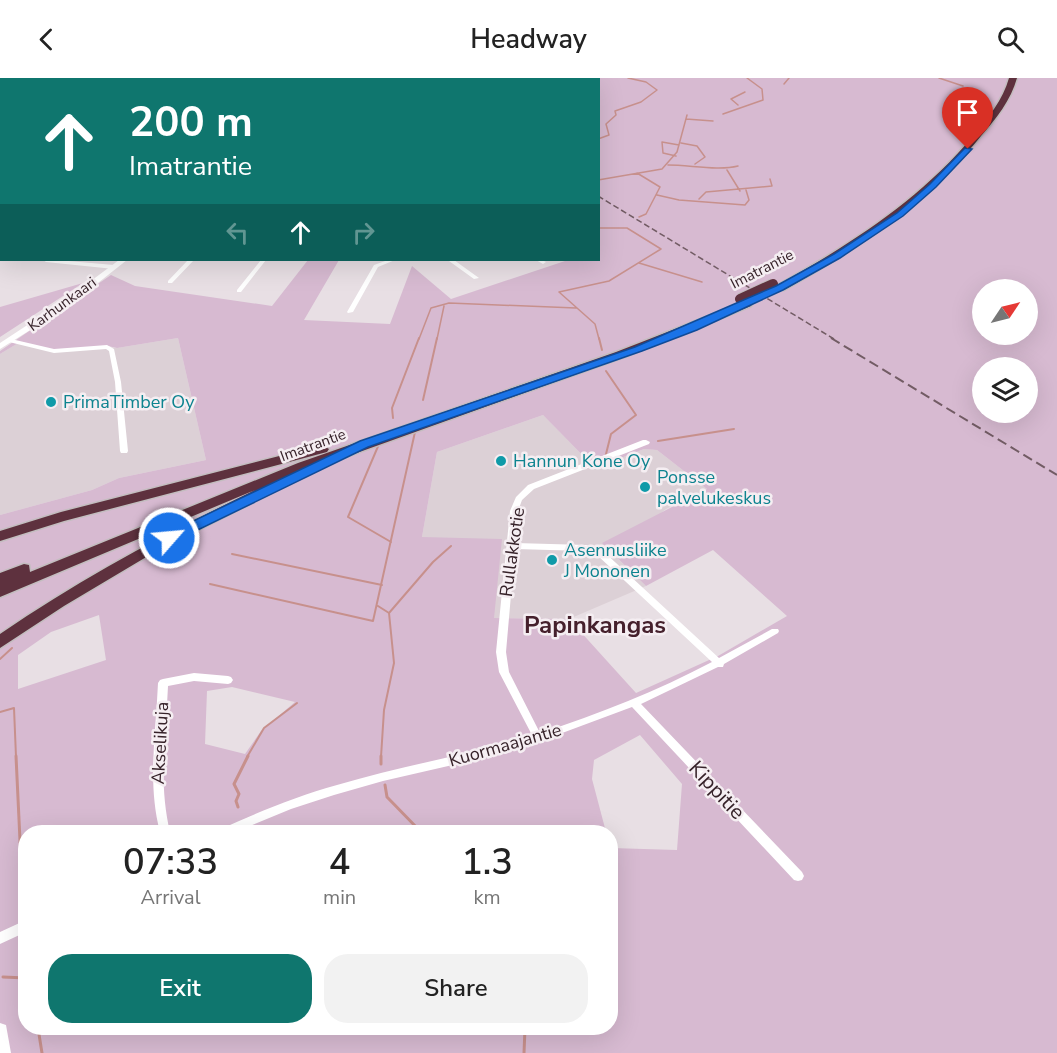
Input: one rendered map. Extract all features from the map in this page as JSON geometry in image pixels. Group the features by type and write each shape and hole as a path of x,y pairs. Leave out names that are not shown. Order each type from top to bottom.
{"highway":[{"name":"Imatrantie","path":"776,286 845,244 911,197 960,147 994,106 1006,78"},
{"name":"Imatrantie","path":"0,591 219,498 364,444 638,349 776,286 878,230 933,186 968,149 1000,107 1013,78"},
{"name":"Imatrantie","path":"0,579 322,449 633,343 744,302"},
{"path":"0,642 58,602 148,549 364,444"},
{"path":"0,536 61,517 322,449"}],"street":[{"path":"73,261 114,267"},
{"name":"Karhunkaari","path":"0,347 67,303 122,261"},
{"path":"170,282 189,261"},
{"path":"239,291 262,261"},
{"path":"350,312 376,266 389,261"},
{"path":"452,261 476,278"},
{"path":"11,341 54,351 107,347 112,350 118,382 124,451"},
{"name":"Rullakkotie","path":"538,738 504,672 501,652 514,511 525,492 541,482 646,442"},
{"path":"510,546 586,548 600,553 720,664"},
{"name":"Kuormaajantie","path":"242,825 311,797 538,738 635,704 720,664 775,632"},
{"name":"Akselikuja","path":"163,825 157,792 164,683 194,677 228,680"},
{"name":"Kippitie","path":"635,704 798,876"},
{"path":"0,938 18,930"},
{"path":"0,1031 3,1053"}],"shaded area":[{"path":"600,78 1057,78 1057,1053 0,1053 0,515 92,490 119,478 206,460 178,338 117,348 108,346 53,350 20,342 0,354 0,351 111,275 135,286 272,306 307,261 338,261 304,320 390,324 412,266 451,299 565,261 600,261","holes":["543,415 595,468 644,449 657,450 707,489 602,543 646,586 713,550 787,616 718,656 636,693 569,619 494,618 502,539 422,537 437,452","99,615 106,660 18,689 18,655 51,632","232,687 295,702 261,731 245,754 205,744 207,691"]},
{"path":"83,283 0,337 0,307"},
{"path":"178,338 206,460 119,478 92,490 0,515 0,354 20,342 117,348"},
{"path":"543,415 595,468 644,449 657,450 707,489 666,509 612,553 646,586 569,619 494,618 422,537 437,452"}],"waterway":[{"path":"600,138 609,135 606,124 616,115 615,111 641,102 657,90 646,82 628,78"},
{"path":"723,114 763,100 762,89 747,78"},
{"path":"784,84 789,78"},
{"path":"939,78 963,86"},
{"path":"738,105 731,99 745,92"},
{"path":"679,145 687,115"},
{"path":"686,119 713,121"},
{"path":"674,156 663,153 662,142 679,145"},
{"path":"681,143 697,146 705,157 695,164"},
{"path":"674,156 679,145"},
{"path":"637,173 662,169 674,156"},
{"path":"668,165 713,168 738,166"},
{"path":"727,170 739,189"},
{"path":"600,180 637,173"},
{"path":"637,173 660,187 646,214 639,217"},
{"path":"739,189 772,186 770,179"},
{"path":"699,199 706,192 739,189"},
{"path":"657,195 679,200 745,205 749,200 746,190"},
{"path":"599,339 595,324 559,292 609,281 661,249 627,228 600,228"},
{"path":"639,263 702,282"},
{"path":"419,339 431,308 449,303 576,308"},
{"path":"437,339 444,306"},
{"path":"393,418 392,408 419,338"},
{"path":"423,400 437,338"},
{"path":"599,338 602,350"},
{"path":"606,371 636,415 611,434 606,454"},
{"path":"658,441 734,429"},
{"path":"391,542 415,432"},
{"path":"379,444 348,517 391,542"},
{"path":"381,585 391,542"},
{"path":"389,613 433,562 451,546"},
{"path":"232,554 381,585"},
{"path":"210,584 373,621 381,585"},
{"path":"378,606 389,613"},
{"path":"381,757 384,710 394,663 389,613"},
{"path":"0,659 12,648"},
{"path":"247,757 264,728 297,703"},
{"path":"0,712 14,708 16,757"},
{"path":"16,756 19,825"},
{"path":"238,807 236,801 239,794 234,784 248,756"},
{"path":"381,757 381,764"},
{"path":"385,785 387,797 414,825"},
{"path":"3,977 18,978"},
{"path":"39,1035 42,1053"},
{"path":"524,1053 525,1035"}],"railway":[{"path":"600,197 834,339"},
{"path":"831,338 1057,475"}],"place":[{"name":"PrimaTimber Oy","path":"51,402"},
{"name":"Hannun Kone Oy","path":"501,461"},
{"name":"Ponsse palvelukeskus","path":"645,487"},
{"name":"Asennusliike J Mononen","path":"552,560"}],"district":[{"name":"Papinkangas","path":"595,625"}],"route":[{"path":"169,538 364,444 638,349 693,328 780,288 823,265 900,214 933,186 968,149"}]}
